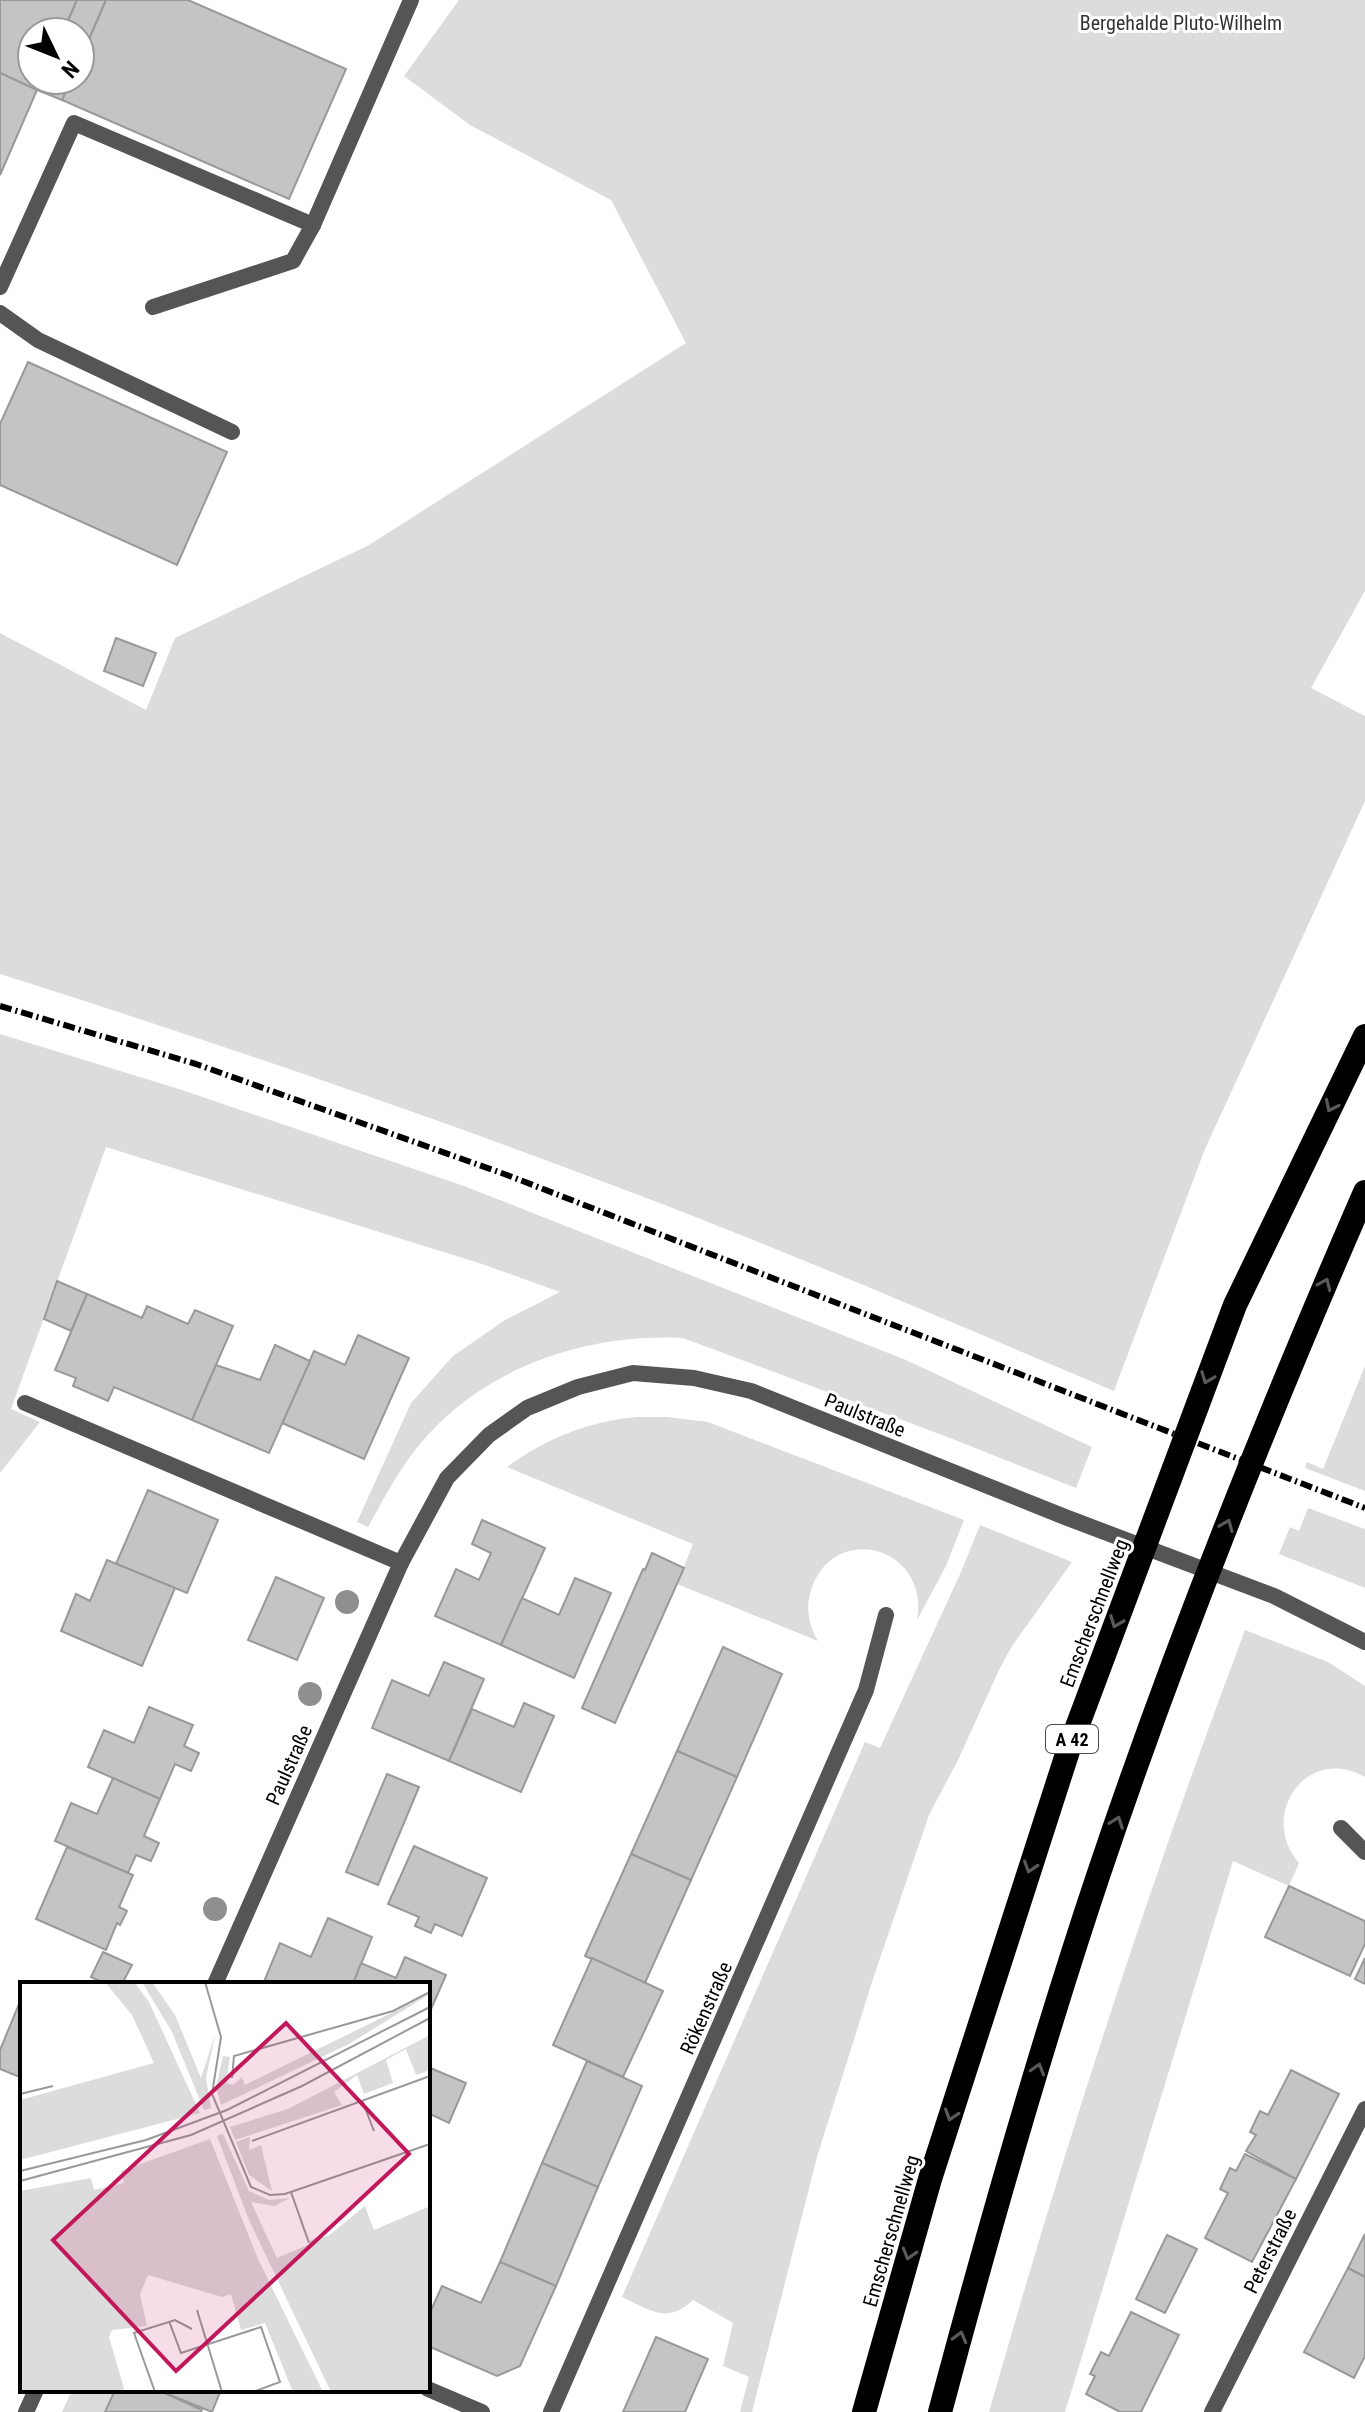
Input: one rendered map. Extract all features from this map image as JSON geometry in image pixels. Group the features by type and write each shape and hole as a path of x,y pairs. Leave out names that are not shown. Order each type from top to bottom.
{"highway":[{"name":"Emscherschnellweg","path":"864,2412 930,2179 1068,1751 1235,1305 1365,1036"},
{"path":"940,2412 991,2224 1102,1863 1185,1631 1294,1356 1365,1192"}],"street":[{"path":"153,307 293,261 313,225 411,0"},
{"path":"0,287 74,123 313,225"},
{"path":"0,313 38,340 232,432"},
{"name":"Paulstraße","path":"216,1982 401,1563 447,1478 489,1435 527,1408 578,1387 633,1373 694,1378 751,1391 1065,1517 1274,1596 1365,1642"},
{"path":"25,1403 401,1563"},
{"name":"Rökenstraße","path":"551,2412 866,1690 886,1615"},
{"path":"1341,1828 1365,1852"},
{"name":"Peterstraße","path":"1212,2412 1365,2109"},
{"path":"430,2390 482,2412"},
{"path":"26,2412 35,2392"}],"green space":[{"name":"Bergehalde Pluto-Wilhelm","path":"459,0 1365,0 1365,591 1311,688 1365,716 1365,801 1205,1149 1114,1391 811,1264 550,1162 316,1078 0,974 0,633 146,710 175,638 369,545 686,343 611,200 470,125 404,76"},
{"path":"0,1034 182,1090 464,1186 906,1360 1092,1447 1076,1488 683,1338 643,1338 565,1352 528,1365 492,1383 460,1405 430,1432 405,1464 368,1527 357,1522 411,1403 453,1356 505,1320 560,1292 482,1264 106,1147 11,1409 40,1422 0,1473"},
{"path":"1365,1366 1365,1491 1305,1468 1307,1462 1323,1469"},
{"path":"637,1417 708,1422 964,1520 946,1566 917,1620 917,1595 910,1575 896,1561 879,1552 860,1549 841,1554 824,1567 812,1587 809,1615 818,1641 677,1584 693,1544 507,1467 568,1433"},
{"path":"1308,1508 1365,1529 1365,1588 1279,1554 1290,1527 1299,1531"},
{"path":"980,1525 1072,1562 1012,1646 929,1815 817,2157 752,2412 740,2412 749,2377 723,2366 733,2323 693,2300 675,2312 658,2313 622,2297 865,1742 880,1748"},
{"path":"1245,1630 1328,1662 1365,1686 1365,1777 1344,1769 1325,1770 1308,1777 1295,1789 1286,1806 1284,1824 1287,1844 1299,1863 1289,1886 1233,1861 1065,2412 989,2412 1109,2018"},
{"path":"71,2392 114,2392 106,2412 62,2412"}],"building":[{"path":"0,0 77,0 70,16 16,16 16,80 0,73"},
{"path":"77,0 106,0 96,23 96,16 70,16"},
{"path":"106,0 188,0 346,69 289,199 62,100 64,96 96,96 96,23"},
{"path":"0,73 16,80 16,96 34,96 0,175"},
{"path":"28,362 227,452 177,565 0,485 0,424"},
{"path":"116,638 156,653 143,686 104,671"},
{"path":"57,1281 87,1294 71,1331 44,1319"},
{"path":"87,1294 142,1318 147,1306 188,1324 195,1310 233,1326 192,1420 114,1387 108,1401 73,1386 76,1378 55,1370"},
{"path":"358,1335 409,1358 364,1459 282,1423 314,1351 345,1365"},
{"path":"275,1345 310,1361 269,1453 192,1420 216,1365 260,1380"},
{"path":"148,1490 218,1520 187,1593 116,1564"},
{"path":"482,1520 545,1548 501,1645 435,1616 456,1569 479,1580 491,1553 472,1544"},
{"path":"652,1553 684,1568 615,1723 582,1708"},
{"path":"107,1560 175,1588 142,1666 61,1631 76,1594 90,1601"},
{"path":"276,1577 324,1598 297,1660 248,1640"},
{"path":"575,1578 611,1593 574,1678 501,1645 522,1598 559,1615"},
{"path":"723,1647 782,1674 737,1777 677,1751"},
{"path":"444,1662 484,1679 449,1761 372,1728 392,1680 429,1696"},
{"path":"524,1703 554,1716 521,1792 449,1761 472,1709 514,1727"},
{"path":"149,1707 193,1725 184,1746 199,1753 191,1771 175,1764 160,1799 88,1767 104,1730 134,1743"},
{"path":"677,1751 737,1777 691,1880 631,1854"},
{"path":"387,1774 419,1787 378,1885 346,1872"},
{"path":"113,1778 160,1799 144,1836 159,1843 151,1861 136,1855 128,1873 55,1841 71,1803 97,1814"},
{"path":"414,1846 487,1878 462,1936 435,1924 431,1933 415,1926 419,1917 388,1904"},
{"path":"67,1847 133,1875 119,1907 127,1911 120,1925 117,1923 106,1950 36,1919"},
{"path":"631,1854 691,1880 645,1983 585,1956"},
{"path":"1289,1886 1365,1921 1365,1944 1350,1976 1265,1937"},
{"path":"328,1918 372,1937 354,1982 264,1982 280,1943 311,1957"},
{"path":"103,1952 132,1965 123,1982 102,1982 91,1977"},
{"path":"405,1957 446,1975 430,2011 430,1982 354,1982 361,1963 396,1978"},
{"path":"592,1958 663,1991 623,2077 553,2045"},
{"path":"1365,1958 1365,1984 1355,1979"},
{"path":"20,2004 20,2077 0,2069 0,2050"},
{"path":"587,2061 642,2086 598,2187 542,2163"},
{"path":"430,2068 466,2083 449,2123 430,2114"},
{"path":"1291,2070 1339,2094 1296,2179 1246,2151 1256,2135 1250,2132 1260,2111 1268,2115"},
{"path":"1245,2154 1296,2179 1252,2262 1205,2238 1228,2193 1220,2189 1230,2168 1236,2171"},
{"path":"542,2163 598,2187 556,2286 500,2262"},
{"path":"1365,2234 1365,2277 1348,2268"},
{"path":"1167,2235 1197,2249 1165,2313 1136,2299"},
{"path":"500,2262 556,2286 520,2366 497,2376 430,2347 430,2313 442,2286 481,2303"},
{"path":"1348,2268 1365,2277 1365,2356 1354,2378 1304,2352"},
{"path":"1131,2312 1179,2335 1141,2412 1120,2412 1086,2394 1095,2376 1090,2374 1101,2352 1109,2356"},
{"path":"656,2337 708,2359 685,2412 623,2412"},
{"path":"114,2392 162,2392 202,2410 201,2412 105,2412"},
{"path":"163,2392 220,2392 212,2412"}],"railway":[{"path":"0,1006 196,1064 507,1175 1365,1508"}]}
